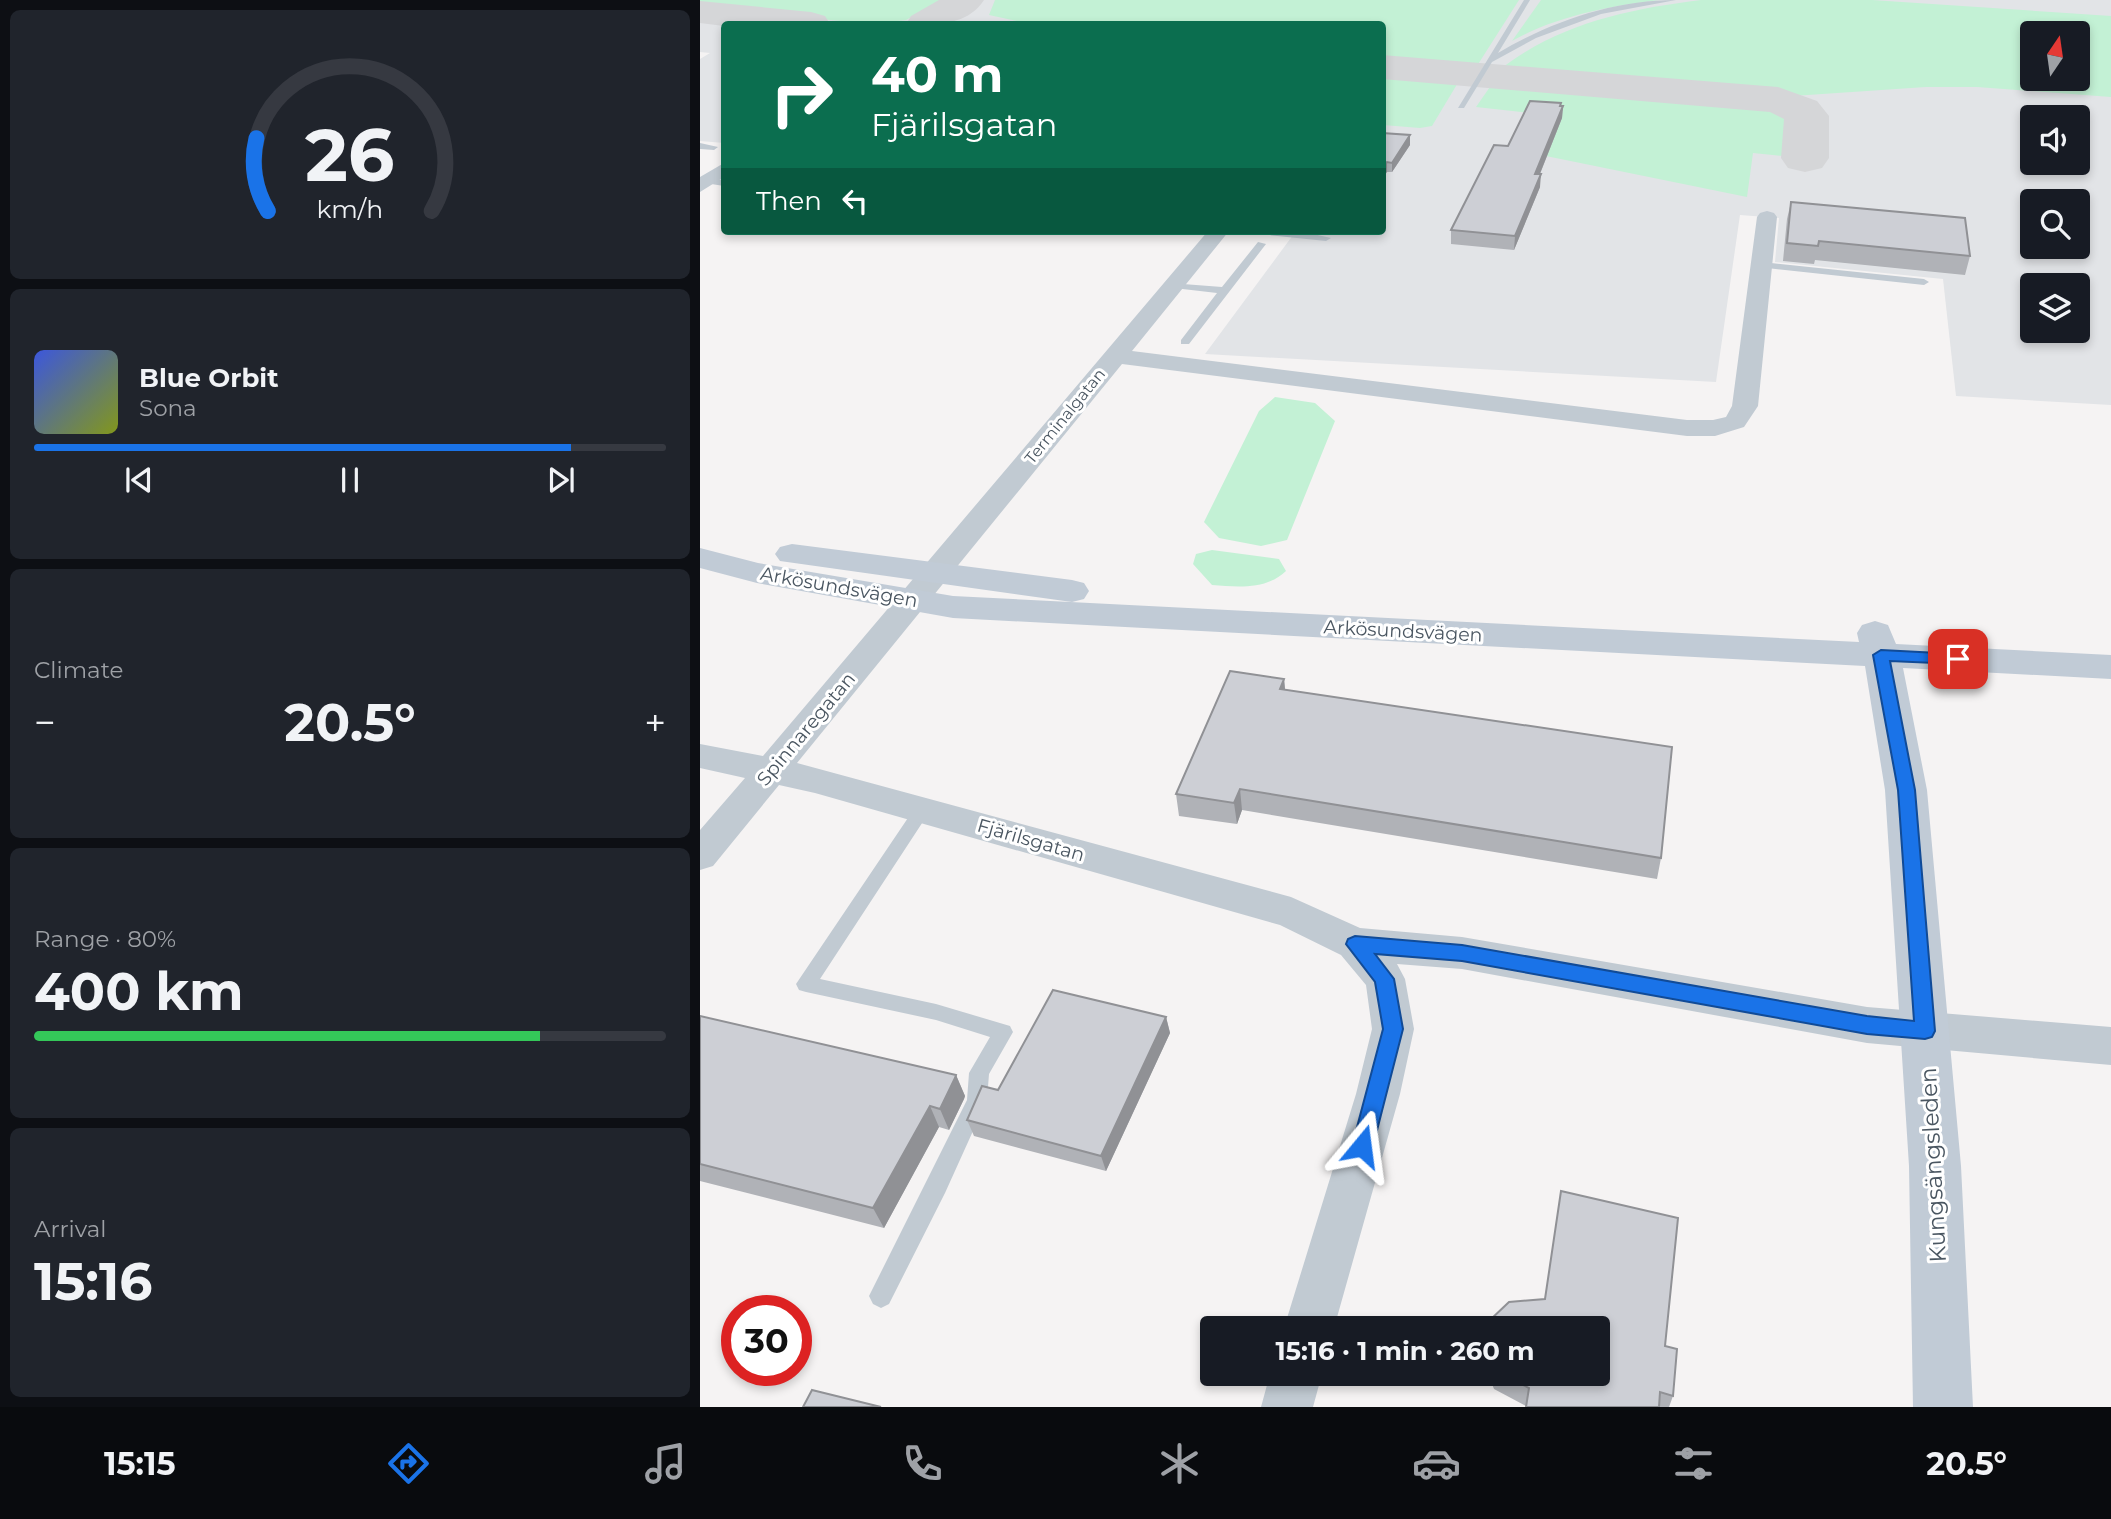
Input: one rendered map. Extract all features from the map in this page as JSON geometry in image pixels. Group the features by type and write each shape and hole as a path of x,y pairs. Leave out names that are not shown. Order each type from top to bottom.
{"main road":[{"name":"Arkösundsvägen","path":"700,539 924,588 953,607 1091,616 1878,644 2111,645"},
{"name":"Arkösundsvägen","path":"700,558 757,573 924,588"},
{"name":"Arkösundsvägen","path":"1878,644 2111,667"},
{"name":"Kungsängsleden","path":"1878,644 1906,790 1935,1166 1943,1407"}],"street":[{"path":"1114,356 1687,428 1715,428 1735,422 1745,406 1767,217"},
{"name":"Terminalgatan","path":"924,588 1216,235"},
{"name":"Spinnaregatan","path":"700,856 924,588"},
{"name":"Fjärilsgatan","path":"700,756 771,770 922,810 1291,913 1355,944 1462,953 1867,1025 2111,1046"},
{"name":"Fjärilsgatan","path":"1313,1316 1378,1094 1393,1029 1384,979 1355,944"},
{"path":"1287,1407 1293,1386"}],"lane":[{"path":"1461,106 1527,0"},
{"path":"1489,61 1547,29 1604,11 1673,0"},
{"path":"700,146 714,147"},
{"path":"1313,235 1326,238"},
{"path":"1185,342 1261,244"},
{"path":"1762,265 1924,282"},
{"path":"1174,285 1225,290"},
{"path":"881,1296 977,1100 979,1073 1003,1032 936,1012 806,984 922,810"}],"shaded area":[{"path":"700,0 2111,0 2111,405 1956,396 1943,279 1775,262 1779,218 1740,215 1716,382 1205,354 1293,235 1386,235 1386,21 721,21 721,143 700,141 700,59 710,53 700,52"}],"green space":[{"path":"700,0 942,0 906,20 898,21 841,21 700,8"},
{"path":"995,0 1519,0 1475,69 1386,62 1386,21 1016,21 989,15"},
{"path":"1541,0 1660,0 1584,13 1529,32 1512,41"},
{"path":"1701,0 1872,0 2111,16 2111,97 2031,91 2090,91 2090,21 2020,21 2020,90 1926,87 1763,98 1763,94 1498,71 1544,41 1569,30 1647,8"},
{"path":"1386,74 1459,81 1432,126 1420,128 1386,125"},
{"path":"1492,84 1763,107 1784,116 1795,126 1792,157 1753,153 1747,197 1541,155 1559,116 1476,107"},
{"path":"1275,397 1315,403 1335,421 1287,540 1261,546 1219,538 1204,522 1259,411"},
{"path":"1212,550 1279,559 1286,571 1261,584 1212,585 1193,564 1196,554"}],"building":[{"path":"1530,101 1561,103 1560,106 1563,106 1535,174 1541,174 1515,236 1451,230 1494,145 1508,146"},
{"path":"1386,133 1410,135 1392,163 1387,162"},
{"path":"1791,202 1965,218 1970,256 1819,241 1818,246 1787,243"},
{"path":"1230,671 1284,679 1280,689 1672,747 1661,858 1240,789 1234,803 1176,794"},
{"path":"1053,990 1166,1017 1101,1156 967,1120 982,1086 998,1090"},
{"path":"700,1016 956,1075 940,1109 930,1106 873,1208 700,1164"},
{"path":"1561,1191 1678,1218 1665,1346 1677,1349 1673,1396 1660,1392 1659,1407 1526,1407 1529,1388 1525,1386 1610,1386 1610,1316 1494,1316 1509,1302 1545,1299"},
{"path":"812,1390 881,1407 803,1407"}],"taxiway":[{"path":"930,21 966,0"},
{"path":"700,12 783,21"},
{"path":"1386,67 1778,100 1801,110 1807,116 1805,158"}],"route":[{"path":"1362,1146 1378,1094 1393,1029 1384,979 1355,944 1462,953 1867,1025 1925,1031 1906,790 1881,655 1958,659"}]}
